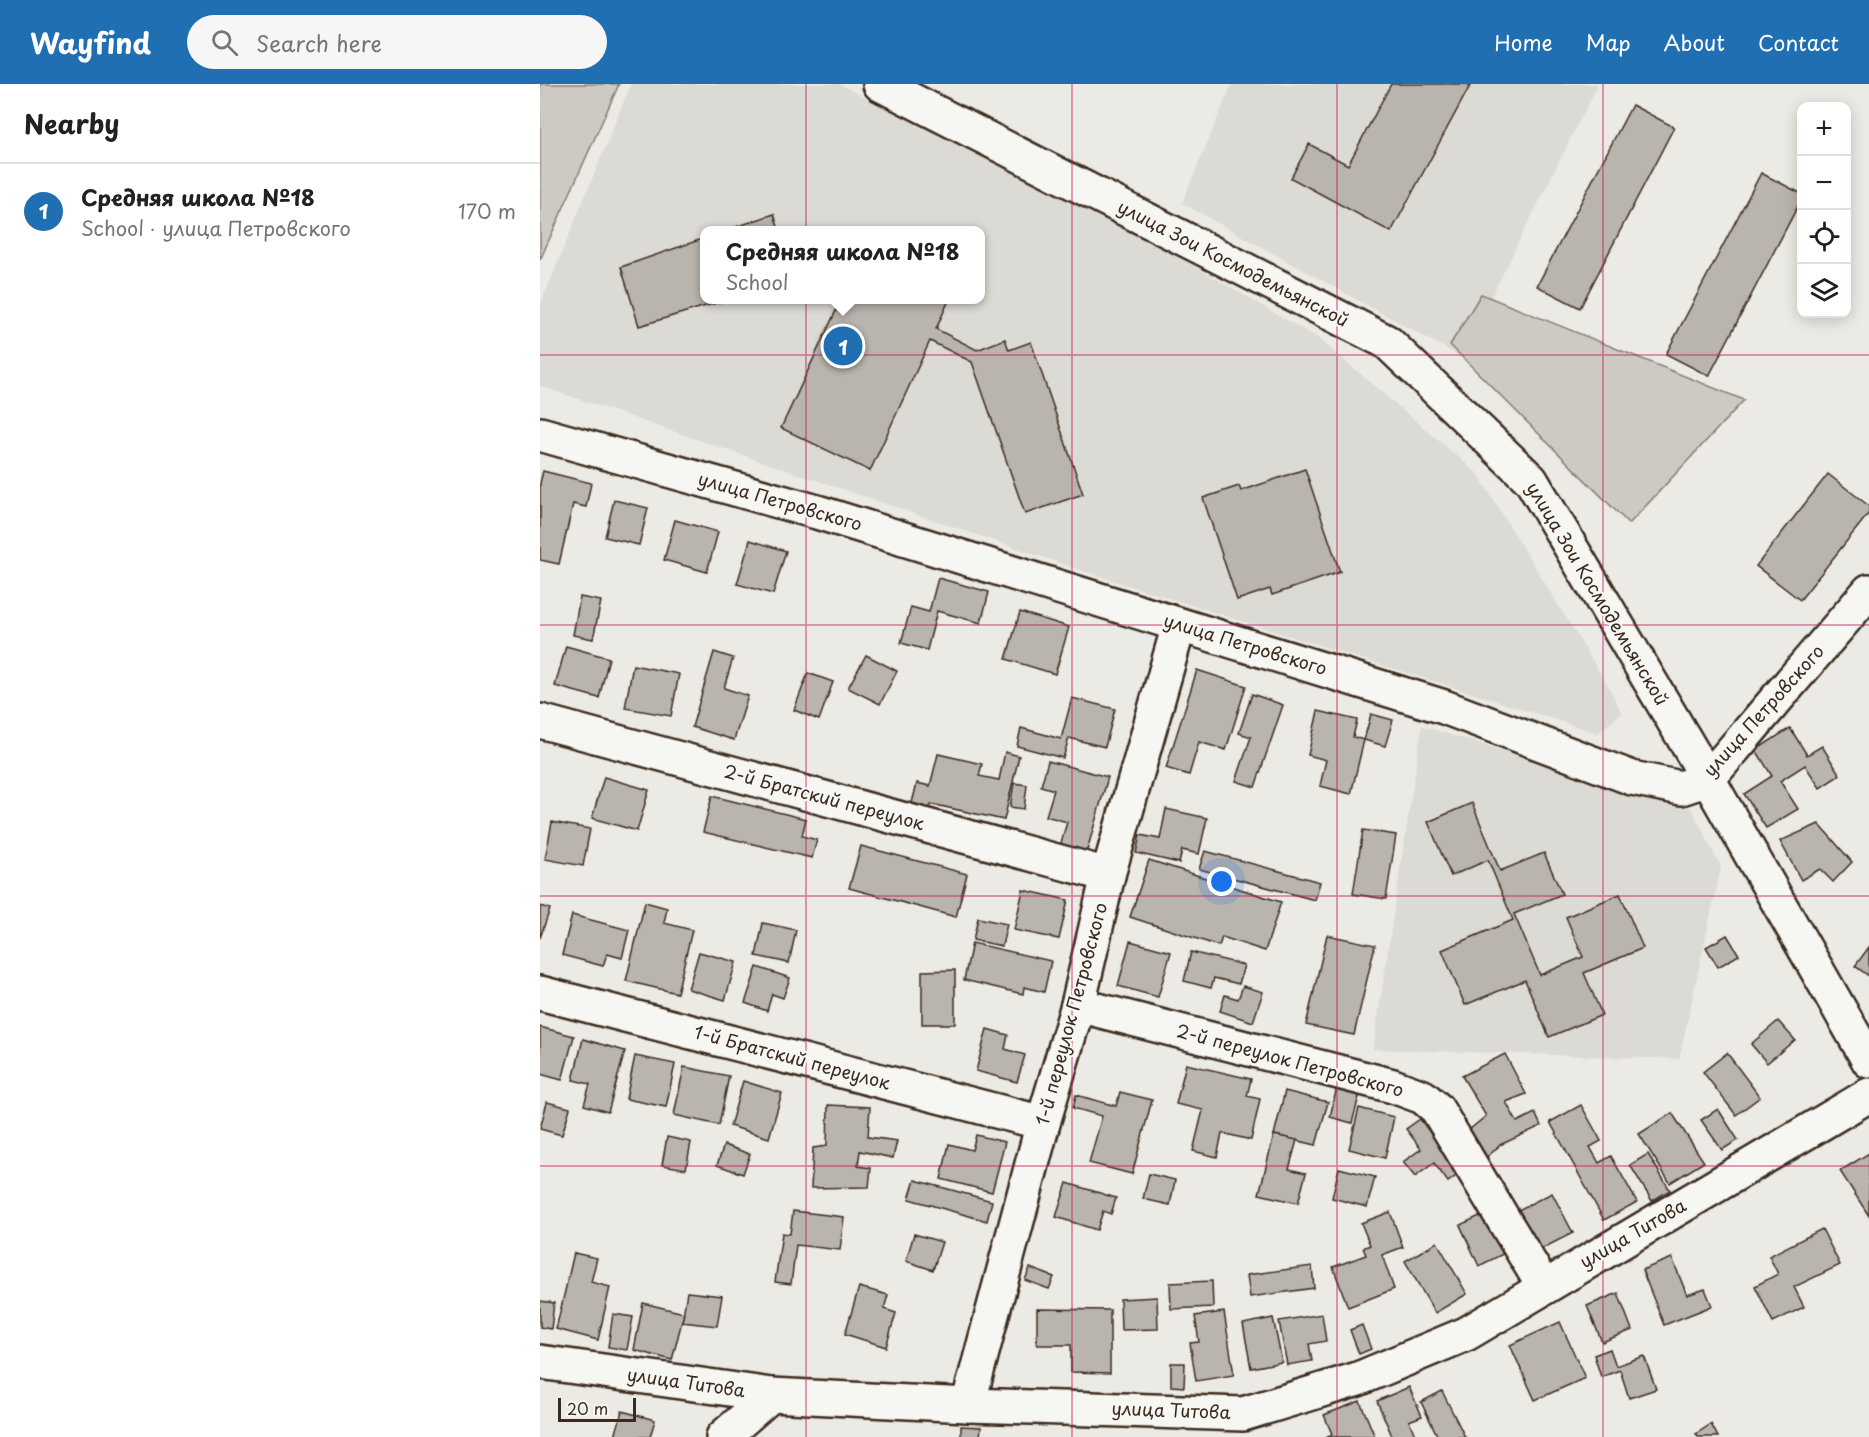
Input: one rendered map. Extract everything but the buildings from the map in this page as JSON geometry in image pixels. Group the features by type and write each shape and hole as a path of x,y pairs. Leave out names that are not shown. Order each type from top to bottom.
{"street":[{"name":"улица Зои Космодемьянской","path":"880,84 1387,342 1531,480 1708,779 1869,1061"},
{"name":"улица Петровского","path":"540,434 817,512 1444,707 1632,778 1680,788 1708,779 1869,591"},
{"name":"1-й переулок Петровского","path":"968,1405 1043,1123 1078,1005 1108,875 1179,625"},
{"name":"2-й Братский переулок","path":"540,721 1108,875"},
{"name":"1-й Братский переулок","path":"540,993 1043,1123"},
{"name":"2-й переулок Петровского","path":"1078,1005 1393,1086 1423,1097 1437,1109 1544,1287"},
{"name":"улица Титова","path":"540,1362 771,1395 968,1405 1243,1413 1358,1379 1466,1334 1869,1095"},
{"path":"723,1437 771,1395"}],"shaded area":[{"path":"540,84 619,84 540,260"},
{"path":"631,84 839,84 1173,254 1318,338 1477,473 1608,686 1622,713 1598,733 1086,572 540,386 540,306"},
{"path":"1232,84 1598,84 1461,357 1182,203"},
{"path":"1481,294 1744,400 1629,524 1450,345"},
{"path":"1422,726 1691,808 1721,867 1679,1059 1373,1049"}],"place":[{"name":"Средняя школа №18","path":"843,346"}]}
